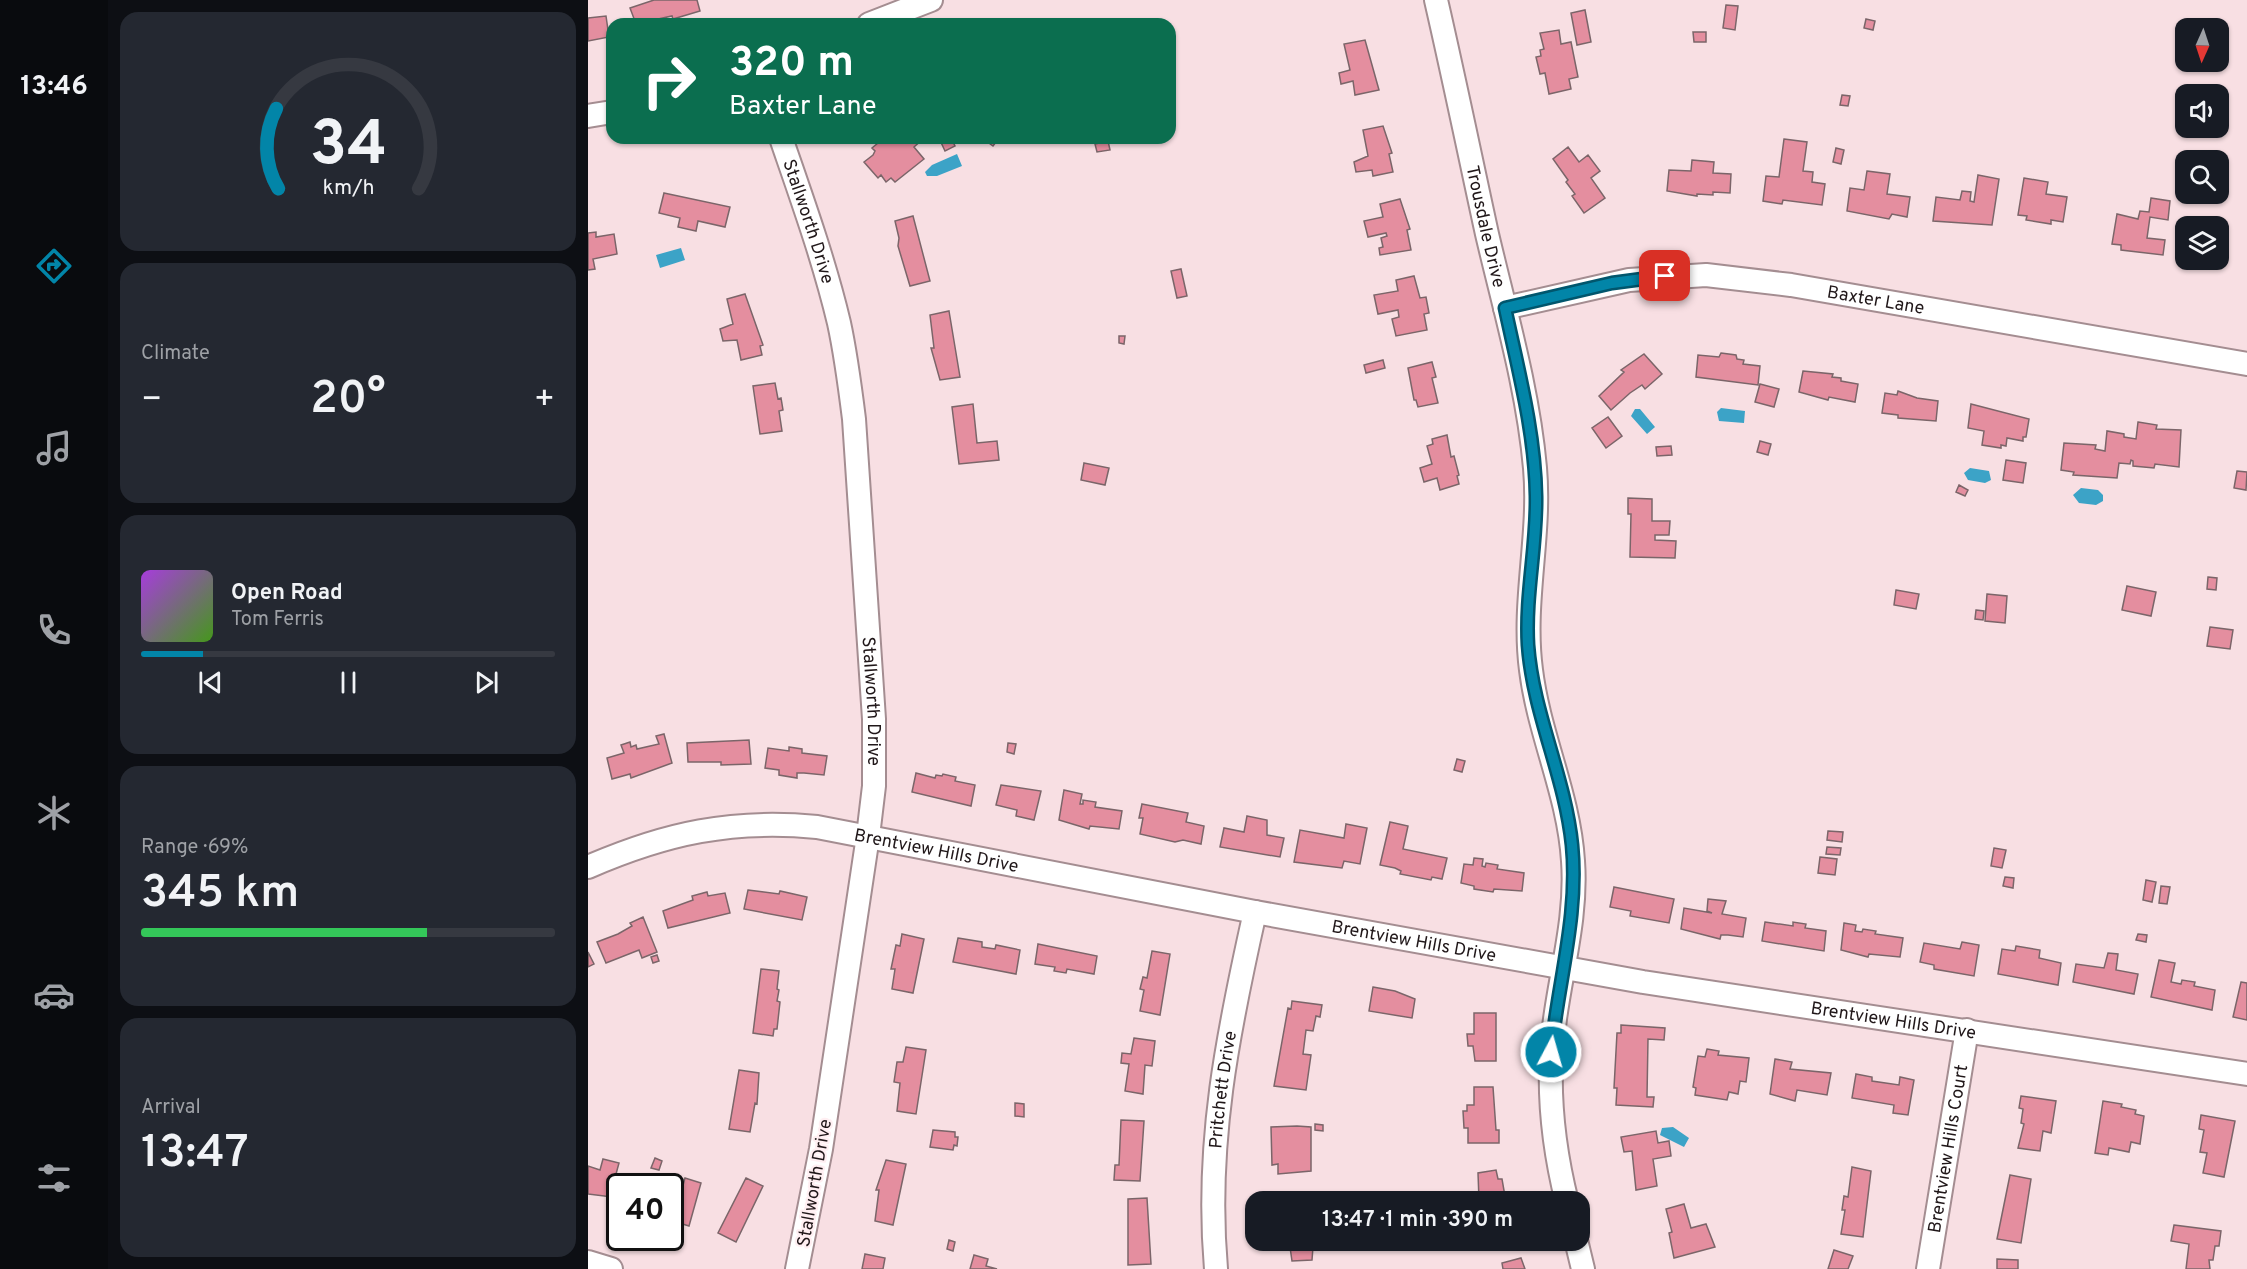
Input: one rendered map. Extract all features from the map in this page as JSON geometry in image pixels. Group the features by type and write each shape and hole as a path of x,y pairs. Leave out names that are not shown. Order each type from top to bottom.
{"street":[{"path":"884,18 931,0"},
{"name":"Trousdale Drive","path":"1436,0 1527,411 1535,467 1536,515 1528,627 1531,671 1539,715 1568,817 1573,860 1572,912 1553,1035 1550,1089 1554,1135 1564,1191"},
{"path":"588,116 606,113"},
{"name":"Stallworth Drive","path":"783,144 817,242 838,321 854,419 874,718 874,786 868,836 821,1149 797,1269"},
{"name":"Baxter Lane","path":"1505,308 1629,280 1684,275 1726,277 1870,298 2247,364"},
{"name":"Brentview Hills Drive","path":"588,867 651,841 734,825 790,824 868,836 1255,912 1564,968 2247,1074"},
{"name":"Pritchett Drive","path":"1216,1269 1213,1187 1220,1084 1255,912"},
{"name":"Brentview Hills Court","path":"1928,1269 1967,1030"},
{"path":"1579,1251 1583,1269"},
{"path":"588,1262 611,1269"}],"water":[{"path":"957,154 962,166 937,176 927,176 925,172 932,165"},
{"path":"681,248 685,260 660,268 656,255"},
{"path":"1721,408 1745,411 1744,423 1719,421 1717,412"},
{"path":"1635,409 1640,409 1655,427 1647,434 1631,416"},
{"path":"1970,468 1989,471 1991,480 1985,483 1968,480 1964,473"},
{"path":"2081,488 2098,490 2103,495 2103,501 2096,505 2079,503 2073,495"},
{"path":"1673,1127 1689,1138 1684,1147 1660,1135 1662,1128"}],"building":[{"path":"654,0 697,0 700,11 676,18 672,16 634,18 630,8"},
{"path":"1726,5 1738,6 1735,30 1723,28"},
{"path":"1585,10 1591,42 1577,45 1571,13"},
{"path":"606,16 606,38 588,41 588,18"},
{"path":"1866,19 1875,21 1873,30 1864,28"},
{"path":"1559,30 1561,44 1571,42 1578,77 1569,79 1571,89 1549,94 1545,73 1540,74 1536,57 1541,56 1540,50 1544,49 1540,33"},
{"path":"1693,32 1706,32 1706,42 1694,42"},
{"path":"1365,40 1379,90 1355,95 1353,81 1341,84 1339,73 1350,70 1344,44"},
{"path":"1842,95 1850,96 1848,106 1840,105"},
{"path":"1383,126 1392,153 1389,154 1393,172 1373,176 1372,170 1356,172 1354,162 1368,156 1363,130"},
{"path":"1784,139 1807,142 1803,171 1813,172 1812,182 1825,184 1822,205 1783,200 1782,204 1763,201 1766,176 1779,177"},
{"path":"877,144 917,144 914,147 924,159 895,182 891,178 886,182 881,175 878,178 864,162 873,155 875,151 872,148"},
{"path":"942,144 954,144 955,146 945,151"},
{"path":"1095,144 1109,144 1110,150 1097,152"},
{"path":"1568,147 1579,162 1588,155 1600,171 1591,178 1605,198 1584,213 1572,196 1575,194 1566,182 1568,180 1553,159"},
{"path":"1836,148 1844,150 1841,164 1833,162"},
{"path":"1692,160 1714,162 1713,173 1731,174 1730,193 1713,192 1713,195 1697,194 1697,196 1667,191 1669,170 1691,171"},
{"path":"1867,171 1890,174 1887,194 1910,197 1907,217 1892,214 1889,219 1847,211 1850,188 1864,190"},
{"path":"1978,175 1999,179 1992,225 1933,221 1936,197 1960,200 1962,191 1971,192 1970,201 1974,202"},
{"path":"2024,178 2048,182 2046,194 2067,197 2063,222 2051,220 2051,224 2026,220 2027,216 2018,215"},
{"path":"664,193 730,207 725,227 698,221 696,231 678,227 680,218 659,213"},
{"path":"2151,198 2170,201 2168,220 2150,217 2147,238 2165,240 2163,255 2121,250 2121,245 2112,244 2117,214 2138,219 2140,211 2149,212"},
{"path":"1400,199 1410,229 1407,230 1411,250 1380,255 1379,248 1383,247 1381,238 1387,236 1386,233 1368,237 1364,221 1383,217 1380,204"},
{"path":"913,216 930,281 910,286 898,246 899,238 895,221"},
{"path":"596,232 596,237 614,234 617,254 593,259 595,269 588,270 588,233"},
{"path":"1181,269 1187,296 1177,298 1171,271"},
{"path":"1414,276 1420,298 1426,297 1429,313 1424,314 1427,330 1396,336 1392,319 1399,317 1398,310 1378,314 1374,295 1398,291 1396,280"},
{"path":"745,294 763,345 760,346 762,355 741,360 737,340 723,341 720,329 733,324 727,299"},
{"path":"949,311 960,377 940,380 931,348 934,348 930,315"},
{"path":"1119,336 1125,336 1124,344 1119,343"},
{"path":"1721,353 1736,355 1737,359 1744,360 1743,364 1760,366 1758,385 1696,377 1698,355 1719,357"},
{"path":"1644,354 1662,374 1645,389 1642,385 1630,393 1611,410 1599,396 1624,372 1621,370"},
{"path":"1383,360 1385,368 1366,373 1364,365"},
{"path":"1432,362 1436,377 1432,378 1438,403 1418,407 1414,400 1408,368"},
{"path":"1803,371 1833,374 1832,377 1841,378 1841,381 1858,384 1855,402 1829,397 1828,400 1799,392"},
{"path":"775,383 783,410 779,411 782,431 760,434 753,386"},
{"path":"1760,384 1779,389 1774,407 1755,402"},
{"path":"1898,391 1917,398 1938,401 1936,421 1898,418 1898,415 1882,413 1885,393 1897,395"},
{"path":"973,404 977,443 997,441 999,460 959,464 952,407"},
{"path":"1971,404 2029,419 2026,437 2023,437 2023,441 2007,438 2006,446 2001,445 2001,448 1982,445 1984,431 1968,428"},
{"path":"1608,417 1622,436 1606,448 1592,428"},
{"path":"2138,422 2157,425 2156,429 2181,430 2179,467 2155,464 2154,468 2133,466 2131,460 2130,464 2119,463 2117,478 2073,475 2074,472 2061,470 2064,443 2096,445 2095,449 2105,451 2107,431 2136,439"},
{"path":"1447,435 1451,457 1454,456 1459,475 1457,476 1459,484 1440,490 1437,478 1424,482 1420,468 1432,464 1427,446 1433,444 1432,439"},
{"path":"1760,441 1771,444 1768,455 1757,452"},
{"path":"1671,446 1672,455 1657,456 1656,447"},
{"path":"2006,460 2026,463 2023,483 2003,480"},
{"path":"1084,463 1109,468 1105,485 1081,480"},
{"path":"2237,471 2247,472 2246,490 2234,488"},
{"path":"1959,485 1968,490 1965,496 1956,492"},
{"path":"1628,498 1652,499 1652,521 1670,521 1669,535 1655,535 1655,540 1676,541 1675,558 1630,557 1631,514 1628,514"},
{"path":"2208,577 2217,578 2216,590 2207,589"},
{"path":"2127,586 2156,592 2151,616 2122,610"},
{"path":"1896,590 1919,594 1916,609 1894,605"},
{"path":"1987,594 2007,596 2005,623 1985,621"},
{"path":"1976,610 1984,611 1983,620 1975,619"},
{"path":"2210,627 2233,630 2230,649 2207,646"},
{"path":"664,734 672,763 631,778 630,774 612,779 607,758 624,753 621,745 630,742 631,747 636,745 637,749 659,744 656,736"},
{"path":"749,740 751,764 721,765 721,762 688,762 687,743"},
{"path":"1008,743 1016,744 1014,754 1007,752"},
{"path":"789,747 802,749 802,753 827,756 824,775 797,773 797,778 779,775 779,770 765,768 768,748 789,751"},
{"path":"1457,759 1465,761 1462,772 1454,770"},
{"path":"916,773 935,778 936,775 942,776 943,774 956,777 955,781 975,785 971,806 912,792"},
{"path":"1001,785 1041,791 1034,820 1016,816 1017,810 996,805"},
{"path":"1064,790 1082,794 1080,804 1083,804 1083,800 1096,802 1095,807 1122,811 1119,829 1090,826 1089,829 1059,820"},
{"path":"1142,804 1188,813 1186,822 1204,826 1201,844 1183,840 1175,842 1140,834 1143,818 1139,818"},
{"path":"1247,816 1267,820 1267,835 1284,838 1280,857 1220,847 1224,828 1244,832"},
{"path":"1390,822 1408,826 1403,849 1447,858 1442,879 1432,877 1431,880 1400,874 1401,871 1395,868 1380,865"},
{"path":"1346,824 1367,828 1360,864 1344,861 1342,868 1294,862 1300,830 1344,838"},
{"path":"1828,831 1843,832 1842,842 1827,840"},
{"path":"1827,847 1841,848 1840,855 1826,854"},
{"path":"1994,848 2006,850 2002,868 1991,866"},
{"path":"1820,857 1837,859 1835,875 1818,873"},
{"path":"1474,858 1483,859 1482,866 1485,867 1486,863 1498,865 1497,869 1524,873 1522,891 1494,889 1493,892 1474,889 1474,886 1461,883 1464,864 1473,865"},
{"path":"2005,877 2014,878 2013,888 2003,886"},
{"path":"2146,880 2156,882 2152,902 2143,900"},
{"path":"2161,886 2170,887 2167,904 2159,903"},
{"path":"1614,887 1674,899 1669,923 1630,916 1631,911 1610,907"},
{"path":"748,890 779,894 780,891 807,897 802,920 744,909"},
{"path":"707,892 708,896 725,893 730,913 668,928 663,911 693,900 692,896"},
{"path":"1708,899 1726,901 1722,914 1746,918 1743,937 1721,935 1720,939 1681,929 1684,908 1712,913 1707,911"},
{"path":"643,917 657,952 642,958 639,950 606,963 597,942 618,934 632,926 630,923"},
{"path":"1765,922 1793,926 1793,922 1806,924 1805,928 1826,931 1824,951 1762,941"},
{"path":"1844,923 1856,925 1855,931 1862,932 1863,929 1876,931 1875,934 1903,938 1900,957 1869,954 1868,957 1841,950"},
{"path":"902,934 924,939 913,993 892,989 895,969 891,969 896,945 900,946"},
{"path":"2138,934 2147,935 2146,942 2136,940"},
{"path":"958,938 982,942 982,947 995,949 996,945 1020,950 1016,974 953,962"},
{"path":"1962,942 1979,945 1974,976 1934,969 1934,965 1920,962 1924,943 1960,949"},
{"path":"1038,944 1097,956 1094,974 1067,969 1066,973 1054,971 1055,967 1035,964"},
{"path":"2016,946 2040,950 2039,958 2061,963 2058,985 1998,974 2002,949 2015,951"},
{"path":"1152,951 1170,954 1160,1015 1140,1011 1144,990 1140,989 1143,977 1147,978"},
{"path":"588,952 594,964 588,967"},
{"path":"2108,953 2118,954 2116,970 2138,974 2134,994 2073,982 2076,964 2104,968"},
{"path":"657,955 659,961 653,963 651,957"},
{"path":"2159,960 2175,963 2171,982 2181,984 2182,980 2195,982 2194,986 2215,990 2212,1010 2151,997"},
{"path":"761,969 779,971 777,1001 780,1002 777,1029 774,1029 773,1036 753,1033"},
{"path":"2241,982 2247,983 2247,1020 2233,1017"},
{"path":"1373,987 1395,991 1415,999 1412,1018 1369,1011"},
{"path":"1292,1001 1322,1005 1320,1017 1316,1016 1313,1031 1306,1030 1303,1054 1311,1055 1306,1090 1274,1086 1288,1008 1291,1009"},
{"path":"1474,1013 1496,1013 1496,1061 1475,1061 1473,1046 1468,1046 1467,1034 1474,1034"},
{"path":"1621,1025 1665,1028 1664,1040 1648,1039 1647,1097 1654,1097 1653,1107 1616,1105 1617,1088 1614,1088 1617,1033 1621,1033"},
{"path":"1134,1038 1155,1041 1152,1066 1145,1065 1143,1094 1125,1091 1129,1064 1121,1063 1122,1053 1131,1054"},
{"path":"906,1047 926,1050 916,1114 897,1111 900,1083 894,1082 897,1062 903,1062"},
{"path":"1707,1049 1719,1051 1718,1055 1749,1058 1746,1082 1740,1081 1738,1094 1729,1092 1727,1100 1695,1095 1696,1088 1693,1087 1698,1056 1705,1057"},
{"path":"1775,1059 1792,1062 1790,1069 1831,1073 1827,1095 1797,1090 1795,1101 1770,1094"},
{"path":"739,1070 759,1073 757,1104 755,1103 750,1132 729,1129"},
{"path":"1856,1074 1872,1077 1872,1081 1899,1085 1900,1077 1914,1080 1908,1115 1893,1113 1894,1105 1852,1098"},
{"path":"1474,1087 1493,1087 1499,1143 1468,1143 1468,1128 1464,1128 1463,1111 1467,1111 1467,1105 1474,1105"},
{"path":"2021,1096 2056,1101 2051,1133 2043,1131 2040,1151 2018,1148 2024,1124 2021,1123 2023,1109 2019,1108"},
{"path":"2103,1101 2122,1104 2121,1107 2136,1110 2135,1114 2144,1116 2140,1144 2131,1142 2129,1152 2109,1148 2108,1155 2095,1153"},
{"path":"1015,1103 1024,1104 1024,1117 1015,1116"},
{"path":"2201,1115 2235,1121 2224,1177 2203,1173 2207,1153 2200,1152 2204,1130 2199,1129"},
{"path":"1121,1120 1144,1121 1140,1181 1114,1180 1115,1165 1119,1165"},
{"path":"1315,1124 1323,1125 1323,1131 1315,1130"},
{"path":"1271,1127 1311,1127 1311,1171 1278,1174 1278,1164 1272,1165"},
{"path":"933,1130 955,1132 955,1137 958,1137 957,1146 954,1145 953,1150 930,1147"},
{"path":"1656,1131 1658,1143 1669,1141 1671,1156 1653,1159 1657,1186 1636,1190 1632,1151 1624,1152 1621,1137"},
{"path":"655,1158 662,1161 659,1170 651,1168"},
{"path":"603,1159 619,1163 616,1173 606,1173 606,1196 588,1194 588,1166 600,1170"},
{"path":"886,1160 906,1164 893,1225 875,1221 879,1190 876,1190"},
{"path":"1852,1167 1871,1171 1863,1237 1841,1234 1845,1210 1842,1210 1844,1196 1848,1197"},
{"path":"1496,1170 1498,1179 1502,1179 1504,1191 1479,1191 1478,1173"},
{"path":"2010,1175 2031,1179 2021,1243 1997,1239"},
{"path":"685,1178 701,1183 689,1226 684,1224"},
{"path":"746,1178 763,1186 736,1242 718,1233"},
{"path":"1147,1198 1151,1264 1128,1265 1128,1199"},
{"path":"1684,1204 1691,1228 1706,1224 1715,1247 1674,1258 1669,1233 1672,1232 1666,1209"},
{"path":"2174,1225 2221,1231 2219,1246 2215,1246 2213,1260 2209,1260 2210,1269 2186,1269 2189,1244 2171,1241"},
{"path":"949,1240 955,1242 953,1251 947,1249"},
{"path":"1834,1250 1853,1256 1848,1269 1828,1269"},
{"path":"1291,1251 1313,1251 1312,1260 1292,1261"},
{"path":"865,1254 885,1258 883,1269 862,1269"},
{"path":"974,1255 988,1259 986,1266 997,1269 970,1269"},
{"path":"1521,1258 1525,1269 1503,1269 1502,1263"},
{"path":"1997,1259 2018,1260 2018,1269 1997,1269"}],"route":[{"path":"1551,1052 1574,893 1573,860 1568,817 1533,689 1528,627 1536,515 1535,467 1527,411 1505,308 1612,283 1665,276"}]}
